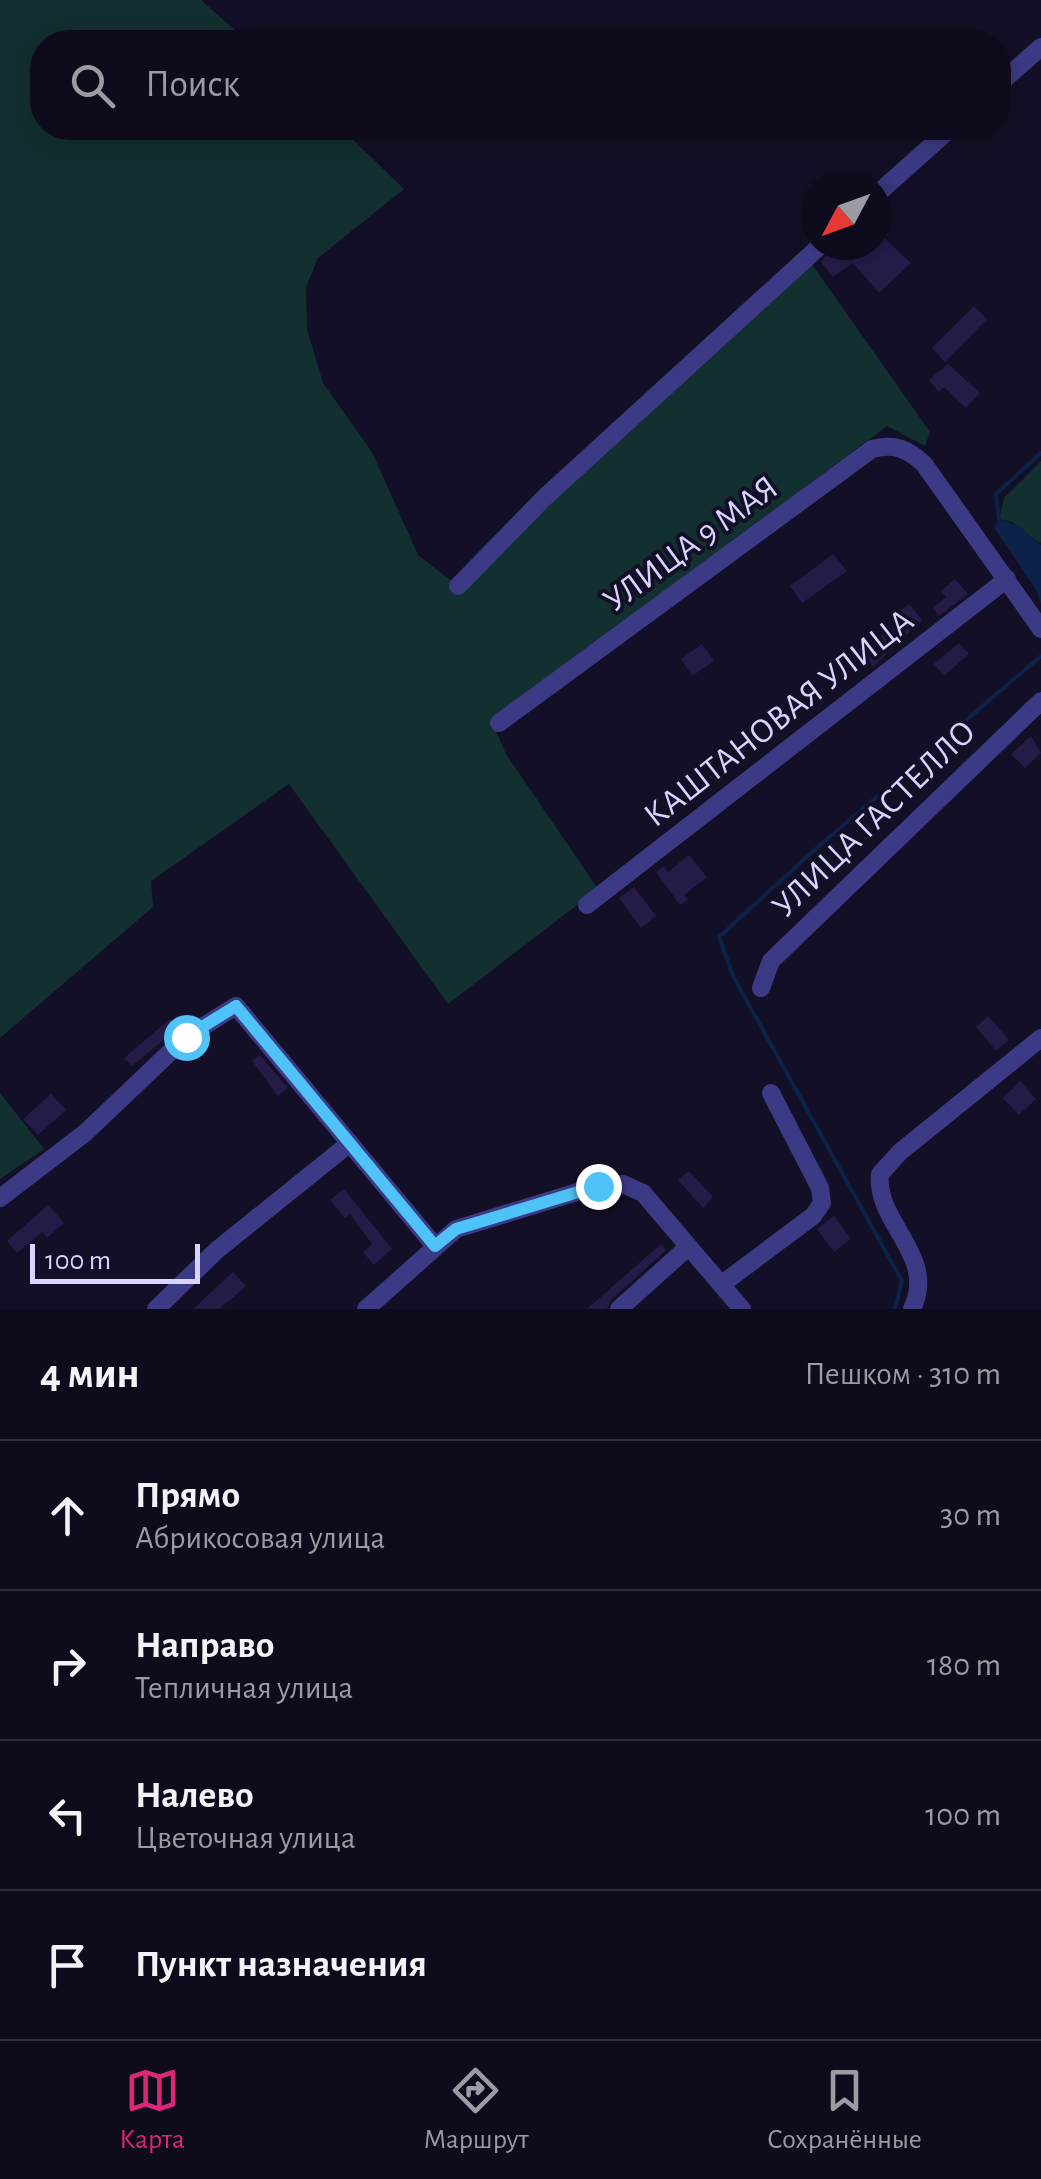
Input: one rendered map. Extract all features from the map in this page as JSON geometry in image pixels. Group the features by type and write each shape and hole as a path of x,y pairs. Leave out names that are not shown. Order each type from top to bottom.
{"street":[{"path":"1011,74 1041,47"},
{"path":"891,182 938,140"},
{"path":"458,586 544,498 805,260"},
{"name":"УЛИЦА 9 МАЯ","path":"499,723 872,450 910,451 924,464 1007,579"},
{"path":"1007,579 1041,629"},
{"name":"КАШТАНОВАЯ УЛИЦА","path":"587,906 1007,579"},
{"name":"УЛИЦА ГАСТЕЛЛО","path":"761,988 771,961 1041,701"},
{"path":"0,1198 85,1133 186,1037 236,1006 435,1246"},
{"path":"912,1309 921,1285 918,1268 883,1199 880,1174 900,1152 1041,1038"},
{"path":"722,1284 813,1216 822,1203 820,1188 771,1093"},
{"path":"156,1309 216,1250 350,1143"},
{"path":"371,1308 456,1229 506,1211 623,1184 642,1193 742,1309"},
{"path":"619,1309 687,1248"}],"green space":[{"path":"0,0 201,0 235,30 30,30 30,140 353,140 404,189 318,258 306,287 307,329 323,383 372,452 418,555 458,586 809,260 930,432 925,446 887,426 491,720 506,754 598,889 448,1004 289,784 151,881 153,907 0,1038"},
{"path":"1041,461 1039,543 1012,522 999,519 1004,498"},
{"path":"0,1093 44,1149 0,1179"}],"water":[{"path":"999,519 1019,526 1041,545 1041,605 1037,591 994,528"}],"building":[{"path":"891,244 911,263 879,293 853,263 833,277 821,262 891,260"},
{"path":"974,306 987,319 945,362 932,348"},
{"path":"948,364 980,393 966,408 944,387 939,392 929,380"},
{"path":"833,554 847,571 802,603 790,586"},
{"path":"955,579 968,594 939,616 933,608 946,597 941,591"},
{"path":"909,604 922,620 873,667 860,650 903,620 897,613"},
{"path":"959,643 969,654 944,676 934,664"},
{"path":"702,644 714,661 692,676 681,659"},
{"path":"1031,736 1041,753 1025,768 1011,754"},
{"path":"689,855 707,877 684,895 688,900 680,905 656,872 663,866 668,872"},
{"path":"634,887 656,916 641,928 619,898"},
{"path":"988,1016 1009,1040 996,1051 976,1027"},
{"path":"170,1019 178,1028 132,1066 124,1058"},
{"path":"260,1055 288,1088 278,1096 252,1061"},
{"path":"1020,1081 1036,1099 1019,1115 1003,1098"},
{"path":"51,1094 66,1110 38,1135 23,1119"},
{"path":"689,1171 713,1197 703,1208 678,1180"},
{"path":"344,1189 392,1249 374,1265 363,1252 372,1244 350,1214 345,1218 330,1200"},
{"path":"48,1205 64,1223 47,1238 42,1232 17,1253 7,1241"},
{"path":"834,1216 851,1239 834,1252 817,1229"},
{"path":"661,1244 666,1250 611,1300 607,1309 587,1309"},
{"path":"233,1272 246,1286 219,1309 193,1309"}],"waterway":[{"path":"999,519 996,494 1041,453"},
{"path":"895,1309 902,1281 733,976 719,937 1041,656"}],"route":[{"path":"186,1037 236,1006 435,1246 456,1229 598,1186"}]}
